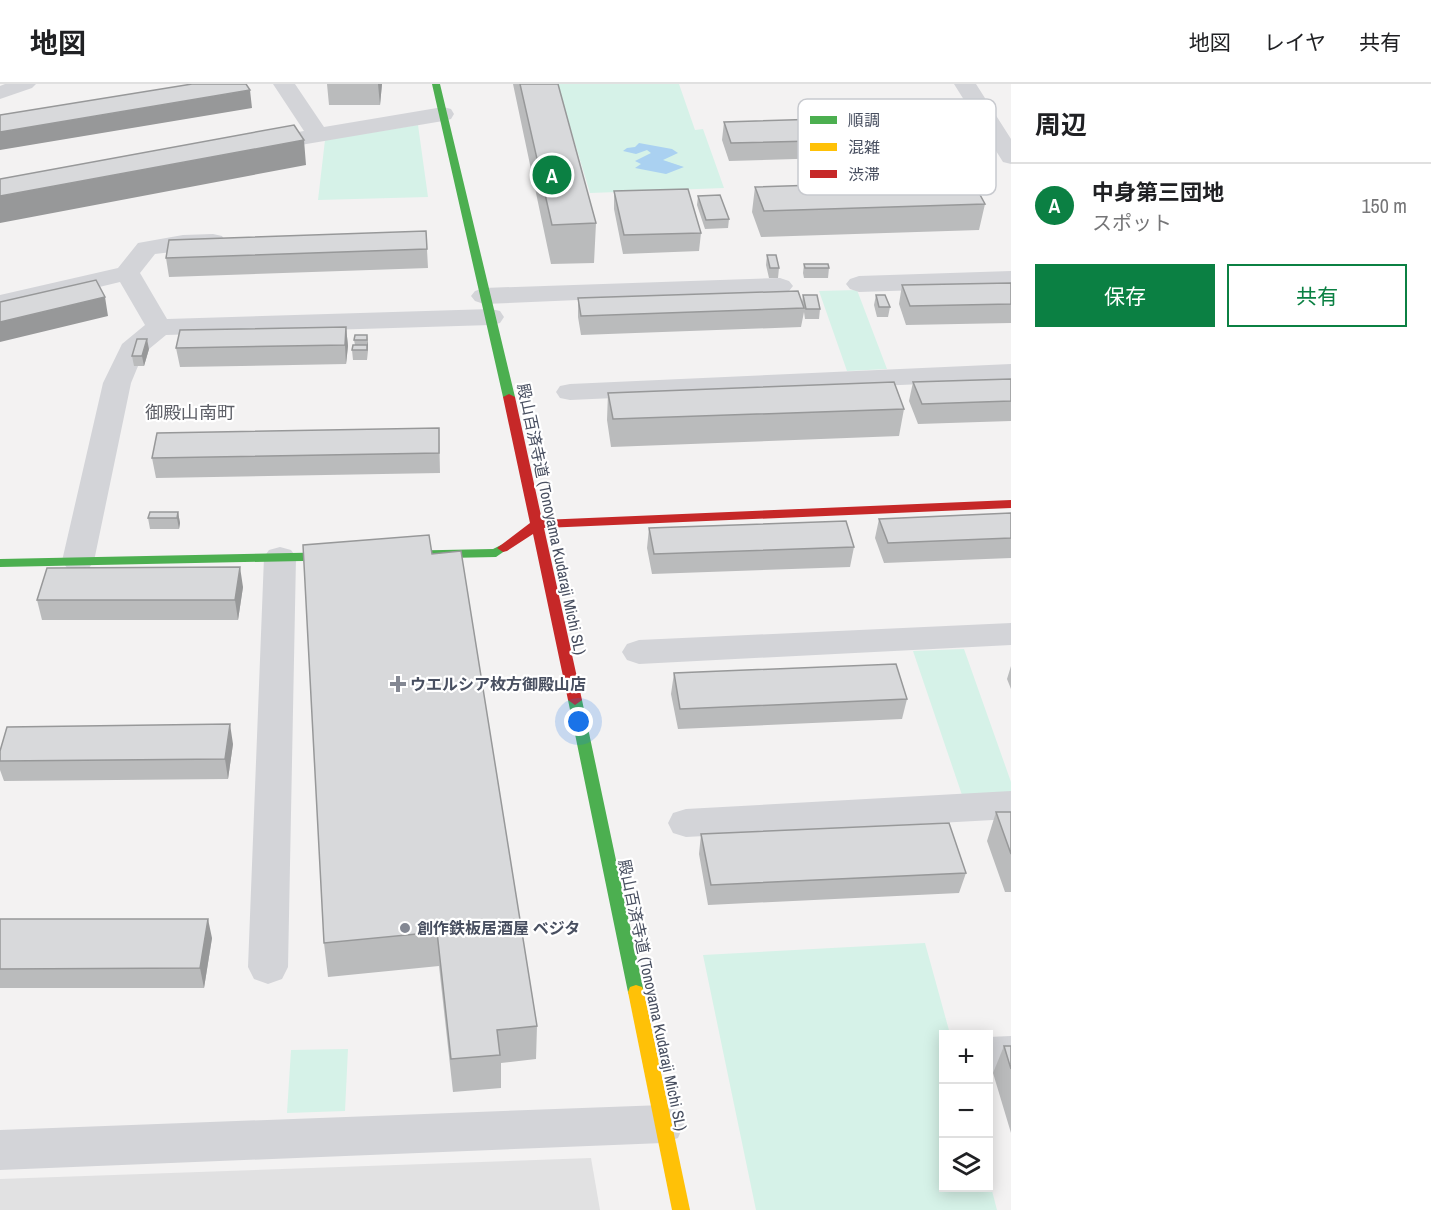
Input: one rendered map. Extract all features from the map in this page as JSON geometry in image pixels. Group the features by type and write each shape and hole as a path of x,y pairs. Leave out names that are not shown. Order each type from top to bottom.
{"street":[{"path":"0,93 24,84"},
{"path":"284,84 317,134"},
{"name":"殿山百済寺道 (Tonoyama Kudaraji Michi SL)","path":"436,84 538,524 681,1210"},
{"path":"965,84 974,99"},
{"path":"996,112 1011,111"},
{"path":"235,149 443,114"},
{"path":"996,134 1011,157"},
{"path":"0,303 127,273 147,248 183,242 240,240"},
{"path":"127,273 159,327"},
{"path":"859,284 1011,279"},
{"path":"78,561 117,383 131,350 159,327 780,286"},
{"path":"570,392 1011,372"},
{"path":"0,563 496,553 538,524 1011,504"},
{"path":"268,967 280,557"},
{"path":"639,652 1011,634"},
{"path":"686,823 1011,805"},
{"path":"993,1055 1011,1054"},
{"path":"0,1150 281,1142 663,1124"}],"shaded area":[{"path":"591,1158 600,1210 0,1210 0,1179"}],"green space":[{"path":"557,84 679,84 695,130 703,129 724,188 590,193"},
{"path":"418,125 428,197 318,200 325,140"},
{"path":"857,290 887,369 847,371 819,291"},
{"path":"964,649 1011,782 1011,792 962,795 913,651"},
{"path":"925,943 949,1030 939,1030 939,1192 992,1192 997,1210 756,1210 703,955"},
{"path":"348,1049 345,1111 287,1113 291,1050"}],"water":[{"path":"639,143 672,149 678,153 663,160 684,167 666,174 635,168 641,164 635,161 651,153 647,150 636,154 623,151"}],"building":[{"path":"192,84 246,84 250,90 0,132 0,115"},
{"path":"520,84 558,84 596,223 552,225"},
{"path":"798,120 798,141 731,143 724,122"},
{"path":"294,125 304,140 0,196 0,179"},
{"path":"798,186 798,195 980,195 985,204 764,211 755,187"},
{"path":"688,189 701,233 624,235 614,191"},
{"path":"720,195 729,219 706,220 698,196"},
{"path":"426,231 427,249 166,258 169,240"},
{"path":"767,255 776,255 779,268 770,268"},
{"path":"804,264 828,264 829,268 805,268"},
{"path":"96,280 105,297 0,322 0,302"},
{"path":"1011,283 1011,304 910,306 902,285"},
{"path":"798,291 804,308 581,316 578,298"},
{"path":"803,295 817,295 820,309 806,309"},
{"path":"876,295 885,295 890,307 879,307"},
{"path":"346,327 345,345 176,348 180,330"},
{"path":"355,335 367,335 367,340 354,340"},
{"path":"137,339 147,339 142,356 132,356"},
{"path":"353,345 367,345 367,350 352,350"},
{"path":"1011,379 1011,401 922,404 913,382"},
{"path":"894,382 904,409 613,419 608,393"},
{"path":"439,428 439,453 152,458 157,433"},
{"path":"150,512 178,512 177,518 148,518"},
{"path":"1011,513 1011,538 888,543 879,519"},
{"path":"846,521 854,547 654,554 649,528"},
{"path":"429,535 432,554 461,551 537,1026 497,1030 500,1055 451,1059 437,932 324,943 303,545"},
{"path":"240,567 235,600 37,600 47,568"},
{"path":"896,664 907,699 680,709 674,673"},
{"path":"230,724 225,759 0,761 0,751 7,727"},
{"path":"996,812 1011,812 1011,854"},
{"path":"949,823 966,873 711,885 701,834"},
{"path":"0,919 208,919 200,968 0,969"},
{"path":"1004,1046 1011,1046 1011,1069"}],"traffic: fast":[{"path":"436,84 509,397"},
{"path":"0,563 496,553 503,548"},
{"path":"575,700 636,992"}],"traffic: slow":[{"path":"636,992 681,1210"}],"traffic: jam":[{"path":"509,397 575,700"},
{"path":"503,548 538,524 1011,504"}],"place":[{"name":"中身第三団地","path":"552,175"},
{"name":"ウエルシア枚方御殿山店","path":"398,684"},
{"name":"創作鉄板居酒屋 ベジタ","path":"405,928"}],"district":[{"name":"御殿山南町","path":"190,413"}]}
